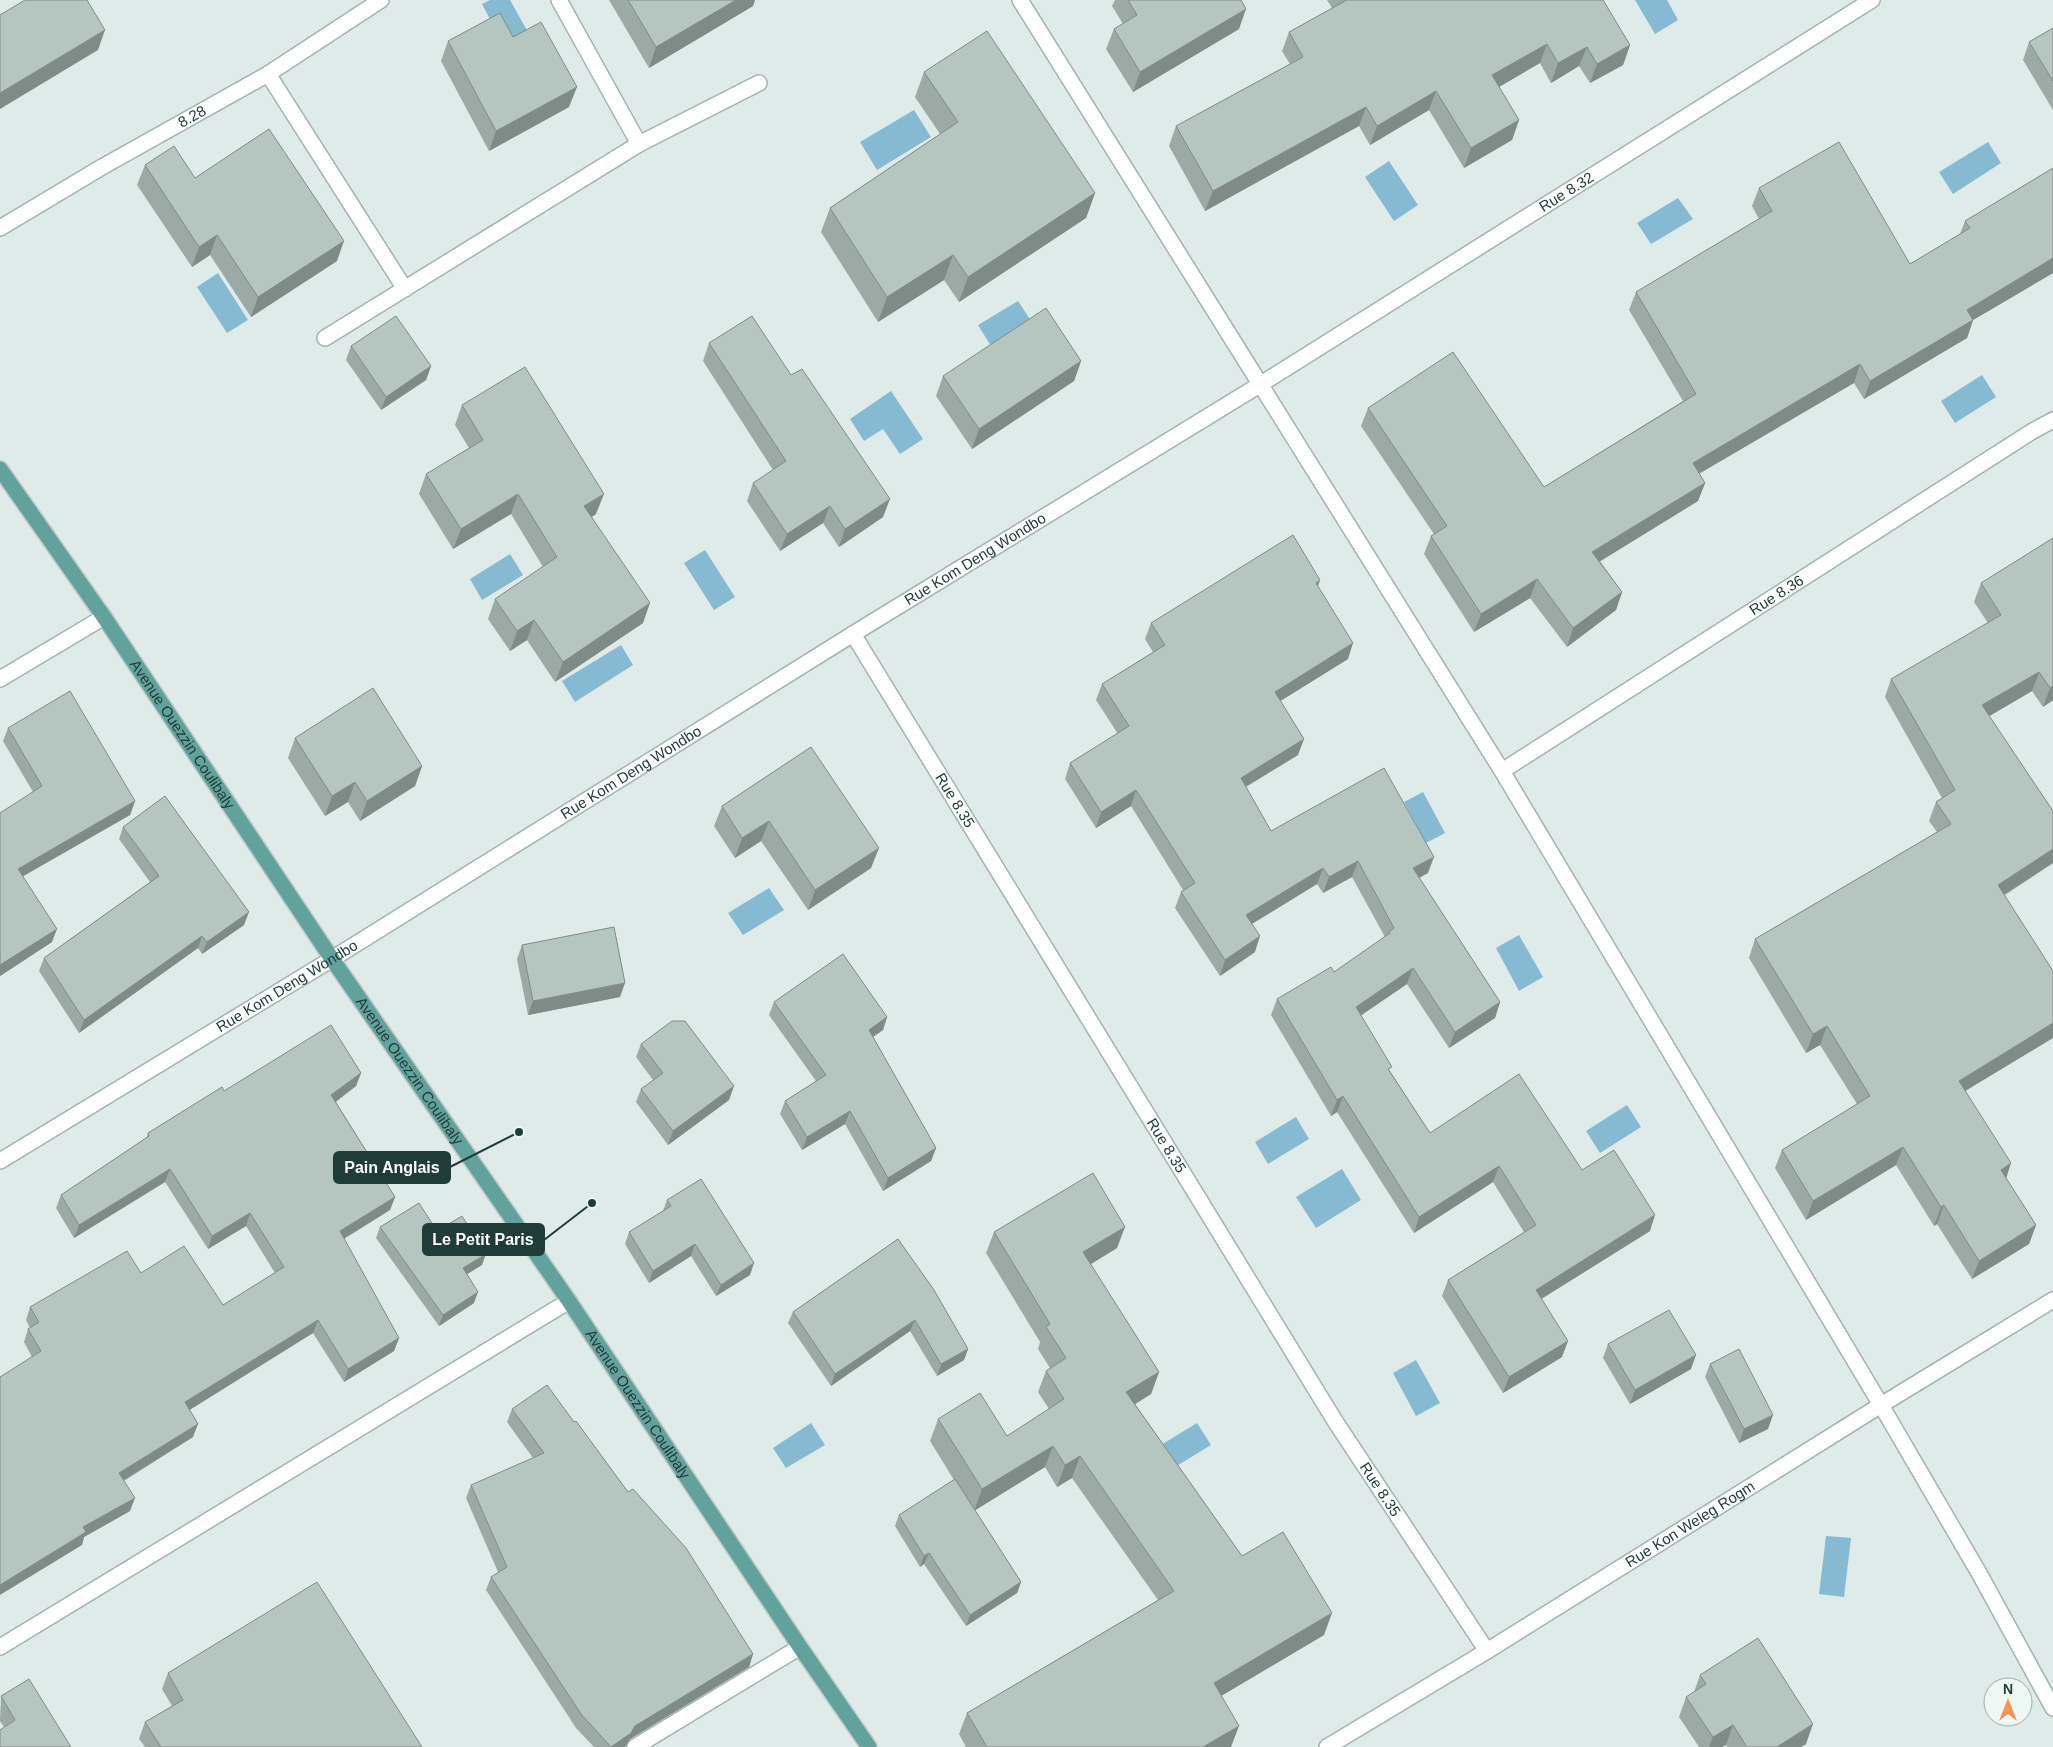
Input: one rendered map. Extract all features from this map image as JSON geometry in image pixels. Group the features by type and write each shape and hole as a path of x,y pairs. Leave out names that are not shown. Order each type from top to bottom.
{"main road":[{"name":"Avenue Ouezzin Coulibaly","path":"0,469 104,617 332,958 569,1301 800,1647 870,1747"}],"street":[{"name":"8.28","path":"0,228 102,167 268,74 381,0"},
{"path":"558,0 640,144"},
{"path":"1020,0 1502,771 1881,1405 1979,1573 2053,1708"},
{"name":"Rue 8.32","path":"1261,384 1872,0"},
{"path":"268,74 405,289"},
{"path":"325,338 640,144 759,83"},
{"name":"Rue Kom Deng Wondbo","path":"0,1161 1261,384"},
{"name":"Rue 8.36","path":"1502,771 2031,432 2053,420"},
{"path":"0,679 104,617"},
{"name":"Rue 8.35","path":"853,634 1335,1420 1487,1652"},
{"name":"Rue Kon Weleg Rogm","path":"1327,1747 1487,1652 1881,1405 2053,1300"},
{"path":"0,1647 569,1301"},
{"path":"635,1747 800,1647"}],"water":[{"path":"490,0 510,0 529,34 505,48 482,4"},
{"path":"1635,0 1667,0 1678,20 1655,34"},
{"path":"914,110 931,137 877,170 860,142"},
{"path":"1988,142 2001,163 1953,194 1939,172"},
{"path":"1389,161 1418,205 1394,221 1365,177"},
{"path":"1678,198 1693,219 1651,244 1637,223"},
{"path":"218,273 248,320 227,333 197,287"},
{"path":"1018,301 1031,321 991,346 978,325"},
{"path":"1982,375 1996,397 1955,423 1941,401"},
{"path":"891,391 923,439 900,454 883,429 864,441 850,419"},
{"path":"705,550 735,597 714,610 684,563"},
{"path":"510,554 523,575 482,600 470,579"},
{"path":"621,645 633,665 575,702 562,681"},
{"path":"1423,792 1445,833 1426,843 1404,802"},
{"path":"769,888 784,910 743,935 728,913"},
{"path":"1519,935 1543,977 1519,991 1496,948"},
{"path":"1627,1105 1641,1127 1600,1153 1586,1131"},
{"path":"1296,1117 1309,1139 1268,1164 1255,1142"},
{"path":"1342,1169 1361,1200 1316,1228 1296,1197"},
{"path":"1416,1360 1440,1403 1416,1416 1393,1373"},
{"path":"811,1423 825,1445 786,1468 773,1448"},
{"path":"1197,1423 1211,1445 1170,1470 1156,1448"},
{"path":"1826,1536 1851,1538 1844,1597 1819,1594"}],"building":[{"path":"25,0 87,0 105,30 0,93 0,15"},
{"path":"628,0 736,0 656,47"},
{"path":"1128,0 1241,0 1246,9 1140,72 1114,29 1137,15"},
{"path":"1347,0 1603,0 1630,45 1597,64 1587,47 1558,63 1547,44 1492,75 1519,120 1471,148 1436,91 1377,126 1366,107 1213,191 1176,126 1303,57 1289,32"},
{"path":"500,13 513,37 541,22 577,87 496,131 448,41"},
{"path":"2053,28 2053,81 2029,42"},
{"path":"987,31 1095,193 968,277 953,255 887,297 830,208 958,122 924,72"},
{"path":"269,129 344,241 258,297 217,235 199,247 145,165 174,146 195,178"},
{"path":"1839,142 1910,264 1970,228 1965,221 2053,168 2053,258 1967,310 1973,320 1870,381 1860,364 1693,463 1705,483 1592,552 1622,592 1573,628 1537,579 1481,614 1431,536 1447,526 1368,408 1453,352 1544,487 1696,394 1636,292 1772,211 1759,188"},
{"path":"1046,308 1081,361 979,429 943,376"},
{"path":"396,316 431,366 386,397 351,346"},
{"path":"752,316 791,375 802,369 890,499 845,529 830,506 787,534 753,483 786,461 709,343"},
{"path":"525,367 604,494 584,506 650,603 563,662 534,620 517,631 495,599 557,557 518,494 461,529 426,474 483,440 462,405"},
{"path":"1293,535 1320,580 1316,583 1353,643 1275,692 1304,739 1241,778 1271,831 1384,768 1434,857 1413,868 1500,1002 1455,1032 1413,968 1356,1007 1392,1067 1388,1069 1430,1133 1519,1074 1582,1170 1614,1150 1655,1215 1536,1290 1568,1341 1509,1377 1448,1280 1536,1225 1499,1166 1419,1217 1343,1096 1337,1100 1277,999 1331,967 1334,972 1390,933 1394,928 1358,861 1329,877 1323,868 1246,915 1260,936 1225,960 1181,892 1195,883 1136,790 1101,812 1070,763 1129,726 1102,684 1165,645 1151,623"},
{"path":"2053,538 2053,686 2050,688 2039,672 1982,705 2053,811 2053,849 1998,885 2053,971 2053,1023 1959,1081 2011,1163 2001,1170 2036,1225 1979,1261 1944,1205 1941,1207 1903,1147 1813,1201 1782,1150 1870,1096 1827,1026 1813,1034 1755,939 1951,824 1936,802 1955,790 1891,679 2001,615 1981,583"},
{"path":"373,688 422,766 367,801 355,782 332,796 295,738"},
{"path":"70,691 135,801 18,869 57,929 0,965 0,813 42,786 8,728"},
{"path":"811,747 879,848 815,890 769,821 742,838 722,806"},
{"path":"165,796 249,912 207,942 202,936 84,1020 44,958 159,876 123,827"},
{"path":"614,927 625,983 533,1001 522,945"},
{"path":"843,954 887,1017 869,1030 936,1148 888,1178 850,1111 807,1137 785,1101 826,1075 774,1002"},
{"path":"672,1021 685,1021 734,1086 673,1131 641,1089 663,1073 641,1044"},
{"path":"331,1025 361,1073 331,1095 395,1197 340,1231 399,1338 348,1369 318,1320 185,1402 198,1424 119,1473 135,1498 83,1527 86,1532 0,1585 0,1377 41,1351 28,1329 39,1322 30,1307 127,1251 141,1273 184,1246 223,1305 284,1267 250,1213 212,1236 170,1169 79,1225 61,1195 149,1136 148,1133 222,1087 224,1091"},
{"path":"1093,1173 1125,1227 1083,1252 1159,1372 1126,1392 1242,1556 1283,1532 1332,1613 1214,1683 1239,1726 1203,1747 987,1747 967,1713 1174,1591 1080,1456 1065,1465 1053,1446 982,1489 938,1419 980,1393 1007,1436 1064,1399 1046,1371 1066,1358 1046,1327 1050,1324 994,1232"},
{"path":"701,1179 754,1263 721,1285 695,1244 653,1271 629,1232 671,1206 667,1200"},
{"path":"419,1203 437,1231 462,1216 486,1254 463,1268 478,1292 443,1315 380,1227"},
{"path":"898,1239 934,1290 968,1349 941,1364 915,1320 835,1374 793,1312"},
{"path":"1669,1310 1696,1355 1635,1390 1608,1344"},
{"path":"1739,1349 1773,1415 1744,1429 1710,1364"},
{"path":"547,1385 628,1492 633,1489 686,1548 753,1654 635,1726 631,1733 611,1747 581,1714 491,1577 507,1567 471,1485 544,1453 512,1409"},
{"path":"955,1479 1021,1582 970,1615 929,1553 924,1556 899,1515"},
{"path":"317,1582 422,1747 161,1747 145,1722 183,1700 168,1673"},
{"path":"1758,1638 1813,1724 1777,1747 1747,1747 1733,1725 1713,1737 1686,1697 1706,1684 1700,1675"},
{"path":"29,1679 71,1747 0,1747 0,1730 15,1720 1,1696"}],"place":[{"name":"Pain Anglais","path":"519,1132"},
{"name":"Le Petit Paris","path":"592,1203"}]}
